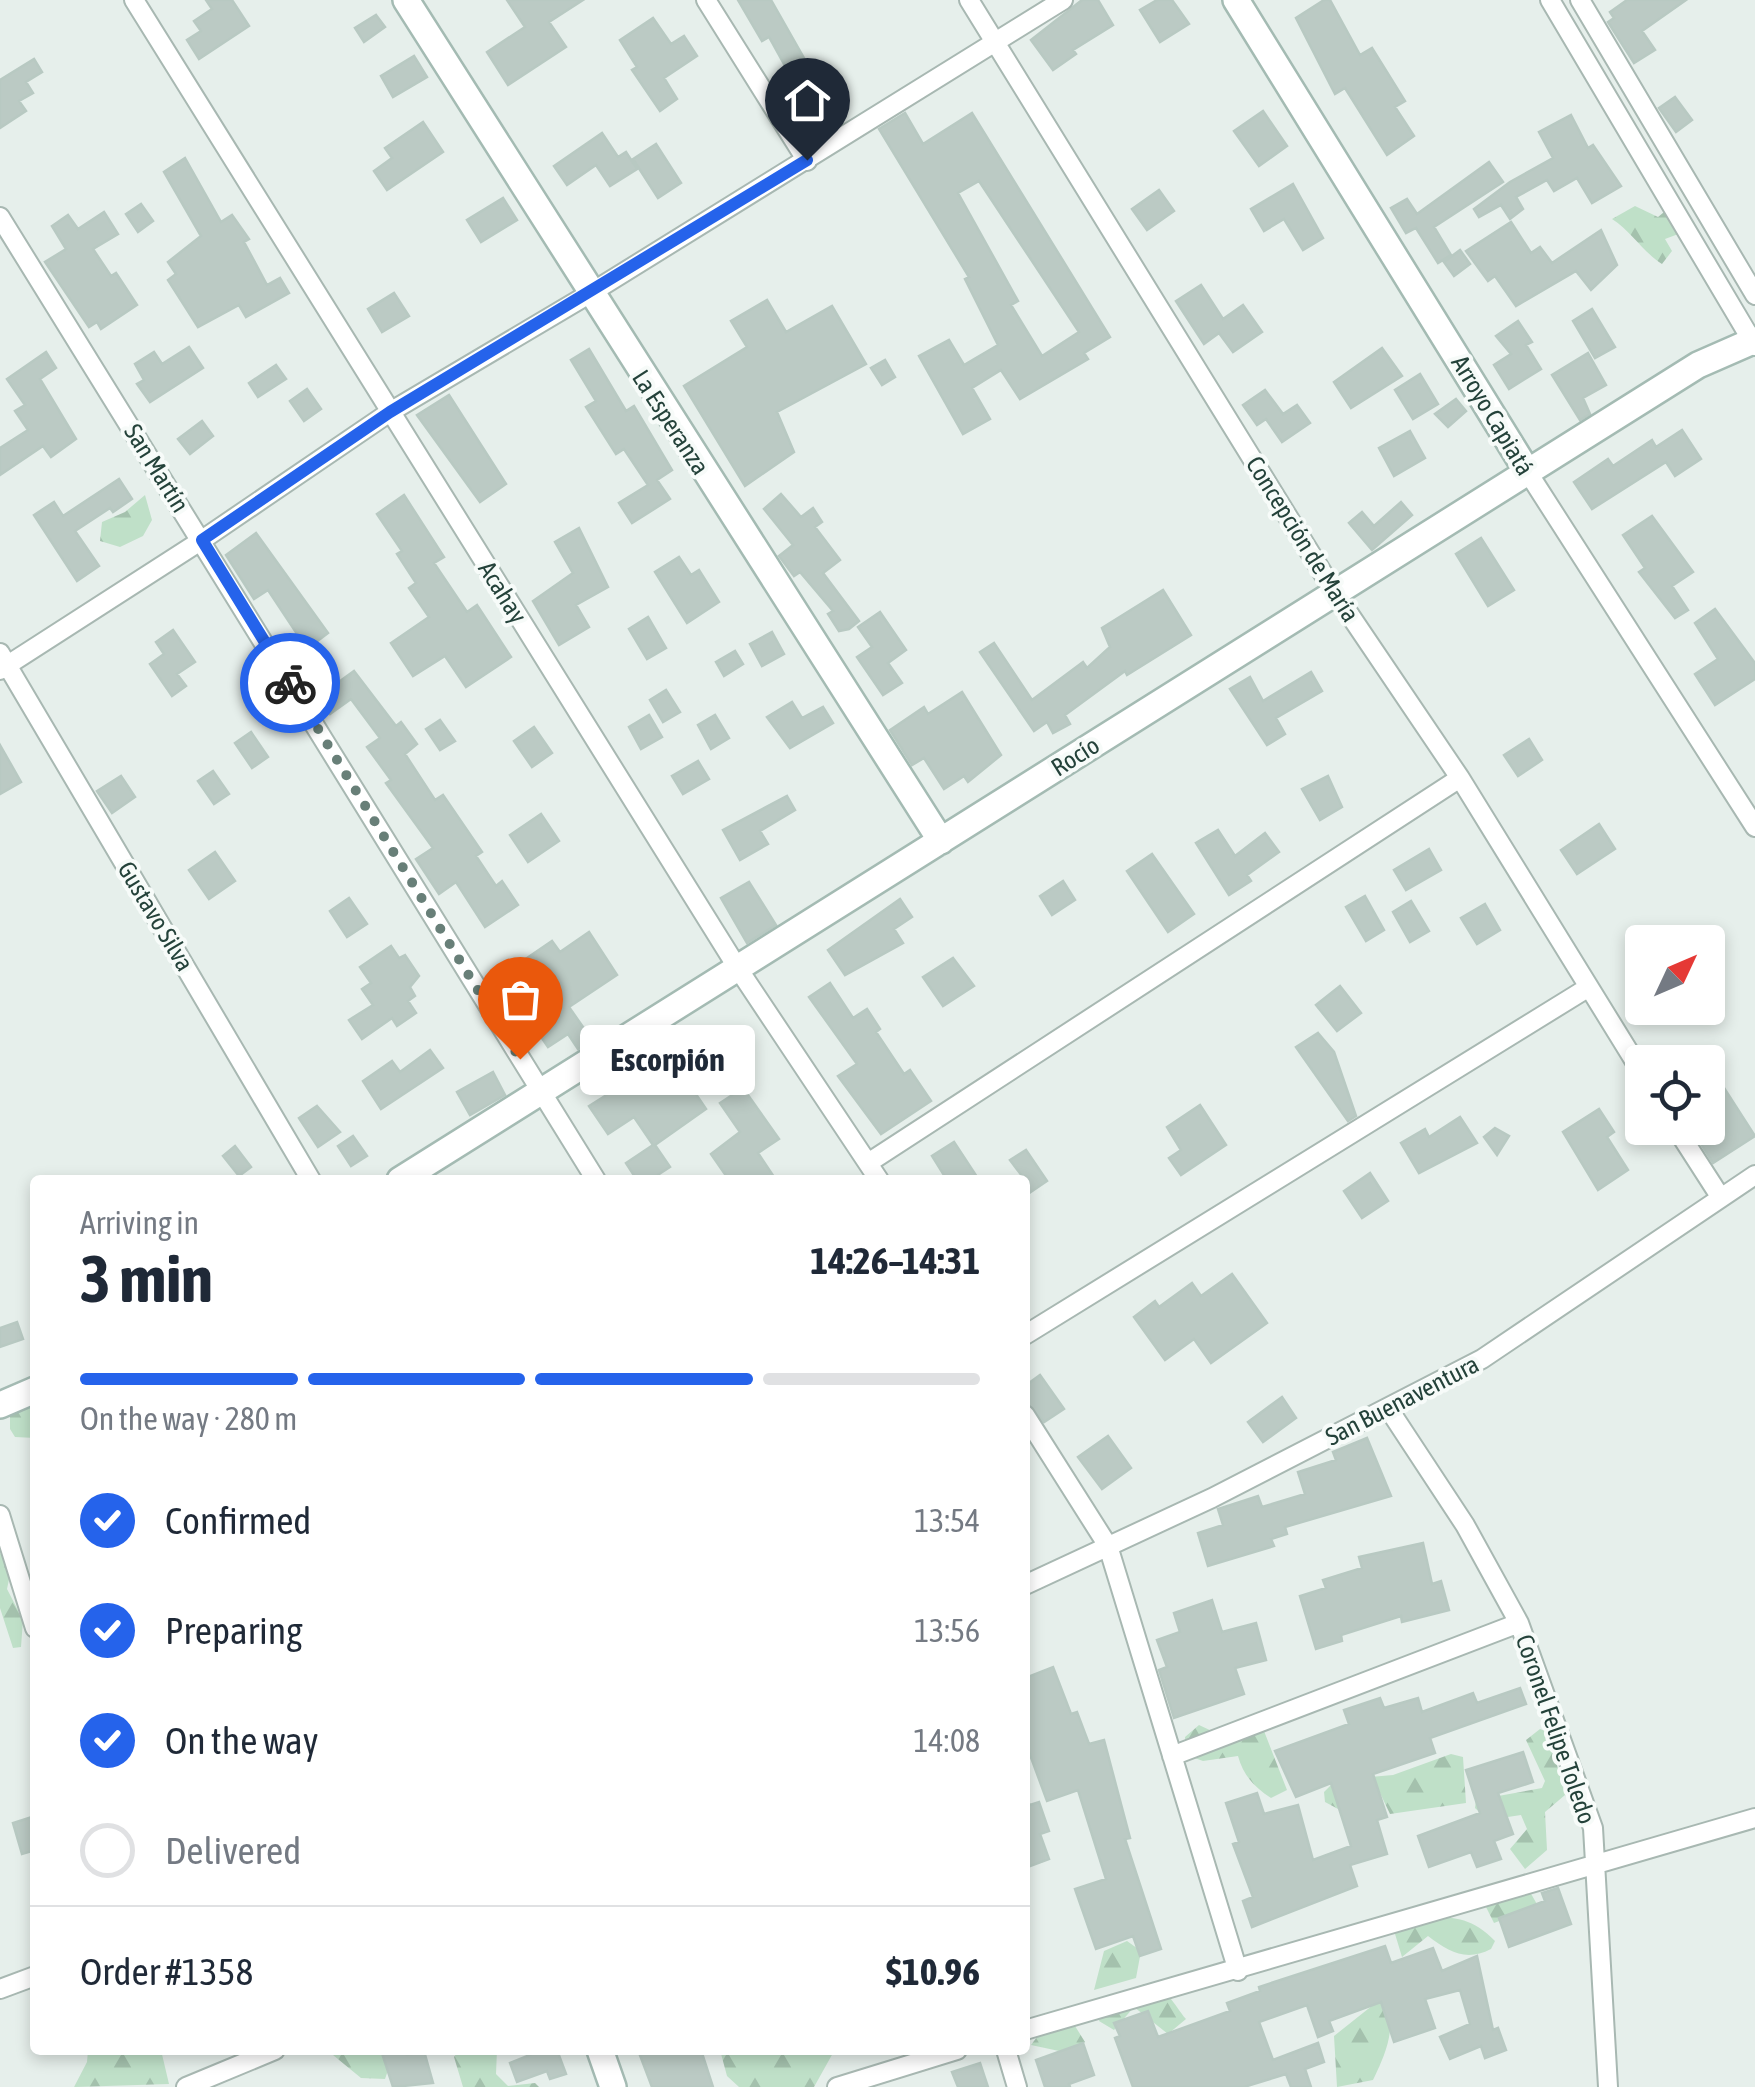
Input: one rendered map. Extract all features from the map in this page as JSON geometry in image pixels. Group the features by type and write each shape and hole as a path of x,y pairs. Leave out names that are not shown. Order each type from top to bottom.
{"main road":[{"name":"La Esperanza","path":"406,0 589,294 941,841"},
{"name":"Arroyo Capiatá","path":"1236,0 1527,471"},
{"name":"Rocío","path":"408,1175 1698,365 1754,342"},
{"path":"0,1405 30,1392"},
{"path":"602,2055 613,2087"}],"street":[{"name":"Acahay","path":"134,0 737,967 876,1175"},
{"path":"706,0 807,160"},
{"name":"Concepción de María","path":"970,0 1335,592 1460,778 1625,1047"},
{"path":"3,663 202,540 390,412 589,294 1063,0"},
{"path":"1550,0 1754,342"},
{"path":"1580,0 1755,295"},
{"name":"San Martín","path":"0,216 593,1175"},
{"name":"Arroyo Capiatá","path":"1527,471 1755,827"},
{"name":"Gustavo Silva","path":"3,663 309,1175"},
{"path":"868,1163 1460,778"},
{"path":"1030,1331 1588,987"},
{"path":"1687,1145 1720,1198"},
{"name":"San Buenaventura","path":"1030,1582 1482,1360 1755,1175"},
{"name":"Coronel Felipe Toledo","path":"1388,1408 1465,1525 1520,1624 1593,1828 1592,1865 1608,2087"},
{"path":"1030,1423 1108,1546 1238,1972"},
{"path":"0,1515 30,1612"},
{"path":"1172,1756 1520,1624"},
{"path":"1030,2029 1238,1972 1755,1818"},
{"path":"0,1989 30,1978"},
{"path":"186,2087 263,2055"},
{"path":"837,2087 941,2055"},
{"path":"1007,2055 1017,2087"}],"green space":[{"path":"1680,199 1689,230 1665,239 1672,251 1662,264 1612,219 1635,206 1658,217"},
{"path":"145,495 152,520 143,536 120,547 100,541 102,522 125,512"},
{"path":"30,1408 30,1438 15,1437 10,1429 10,1413"},
{"path":"0,1553 12,1565 7,1589 23,1620 21,1647 13,1648 0,1608"},
{"path":"1199,1725 1231,1740 1255,1728 1264,1731 1287,1790 1271,1798 1265,1794 1246,1775 1238,1756 1203,1761 1186,1755 1185,1737"},
{"path":"1540,1729 1548,1732 1565,1795 1545,1812 1547,1850 1525,1869 1510,1849 1527,1829 1521,1815 1488,1820 1475,1808 1476,1800 1542,1788 1545,1781 1526,1740"},
{"path":"1451,1754 1463,1757 1466,1803 1390,1814 1380,1793 1340,1810 1325,1802 1324,1792 1336,1780 1393,1775"},
{"path":"1530,1892 1538,1906 1494,1923 1485,1905"},
{"path":"1407,1917 1465,1921 1495,1941 1491,1949 1466,1955 1451,1951 1428,1936 1402,1957 1392,1924"},
{"path":"1127,1941 1141,1951 1136,1978 1094,1990 1104,1951"},
{"path":"1144,1984 1163,1991 1186,2019 1168,2034 1134,2007 1114,2030 1099,2021 1102,2012"},
{"path":"1388,2001 1388,2042 1373,2080 1337,2087 1334,2036 1373,2005"},
{"path":"1048,2022 1075,2026 1085,2042 1073,2054 1031,2045"},
{"path":"88,2055 162,2055 169,2084 74,2087"},
{"path":"333,2055 393,2055 385,2079 361,2078"},
{"path":"497,2055 496,2074 508,2086 535,2083 539,2087 463,2087 454,2057"},
{"path":"721,2055 832,2055 814,2087 739,2087 727,2076"}],"building":[{"path":"206,0 232,0 249,26 199,59 187,40 201,31 194,21 212,9"},
{"path":"507,0 583,0 549,22 566,47 508,85 487,52 525,27"},
{"path":"738,0 771,0 817,81 799,91 769,37 762,41"},
{"path":"1082,0 1098,0 1113,25 1073,50 1076,54 1053,70 1031,40"},
{"path":"1157,0 1172,0 1189,24 1160,42 1140,10"},
{"path":"1330,0 1360,55 1372,48 1405,101 1395,107 1414,136 1387,155 1345,88 1335,94 1296,18"},
{"path":"1627,0 1686,0 1642,31 1655,50 1634,63 1608,22 1614,18 1610,12"},
{"path":"376,15 385,27 364,42 355,28"},
{"path":"653,18 671,44 684,36 697,56 664,78 677,99 660,111 632,70 637,67 620,40"},
{"path":"414,56 427,77 393,97 381,76"},
{"path":"34,59 42,72 26,82 33,93 19,101 26,111 0,128 0,80"},
{"path":"1675,97 1692,120 1676,132 1659,108"},
{"path":"1263,111 1287,146 1259,166 1234,131"},
{"path":"905,113 923,144 972,113 1110,337 1084,353 1088,359 1020,399 1001,370 972,388 990,419 963,434 919,356 949,340 964,365 998,345 965,279 969,277 879,129","holes":["979,181 1079,332 1042,356 1011,305 1018,301 958,193"]},
{"path":"1571,115 1588,148 1593,145 1621,186 1592,203 1577,178 1554,191 1547,180 1516,197 1523,209 1510,219 1501,205 1479,217 1474,209 1510,182 1553,158 1539,132"},
{"path":"423,122 443,152 387,190 374,171 392,158 385,148"},
{"path":"602,133 618,157 626,152 637,169 610,186 596,165 567,185 554,166"},
{"path":"656,144 681,183 658,198 633,159"},
{"path":"185,158 221,222 232,215 249,239 244,242 267,285 280,278 289,293 246,317 239,305 198,327 168,280 176,274 168,262 201,236 164,172"},
{"path":"1489,162 1503,182 1434,227 1451,255 1438,263 1416,228 1406,233 1391,208 1407,199 1417,214"},
{"path":"1293,184 1323,238 1303,250 1284,219 1264,231 1251,209"},
{"path":"1159,190 1174,211 1147,230 1132,209"},
{"path":"503,198 517,220 481,242 467,220"},
{"path":"141,204 153,221 138,232 126,214"},
{"path":"104,212 118,234 93,249 111,276 116,273 137,305 101,329 97,322 89,327 45,262 66,249 52,226 68,215 78,229"},
{"path":"1511,222 1531,253 1540,247 1552,263 1601,230 1617,265 1591,290 1576,271 1516,306 1495,276 1488,281 1466,251"},
{"path":"1460,250 1470,264 1454,276 1444,262"},
{"path":"1201,285 1223,319 1243,305 1262,332 1233,352 1219,333 1204,344 1176,301"},
{"path":"394,293 409,316 382,332 368,309"},
{"path":"767,300 786,332 832,306 866,364 777,412 794,452 745,486 684,386 747,347 731,321"},
{"path":"1592,309 1615,347 1595,358 1573,321"},
{"path":"1518,321 1532,342 1526,345 1541,369 1509,389 1494,365 1511,354 1496,336"},
{"path":"189,347 203,368 150,402 137,384 144,380 135,364 154,352 162,364"},
{"path":"1382,348 1402,376 1351,408 1334,382"},
{"path":"589,349 626,411 634,406 672,470 657,480 670,499 632,523 619,503 648,485 624,449 616,454 586,407 596,401 571,360"},
{"path":"46,352 56,368 40,379 76,439 51,457 43,446 0,475 0,448 28,430 15,411 25,405 7,379"},
{"path":"1588,353 1606,385 1583,398 1590,414 1580,420 1552,375"},
{"path":"885,360 895,377 882,385 871,368"},
{"path":"276,365 286,379 258,397 249,383"},
{"path":"1420,374 1438,404 1413,419 1395,390"},
{"path":"307,389 321,409 304,421 290,401"},
{"path":"1265,390 1283,414 1297,405 1310,423 1282,442 1266,419 1257,425 1243,405"},
{"path":"449,395 506,484 480,502 417,415"},
{"path":"1456,399 1466,411 1448,427 1435,414"},
{"path":"202,421 213,436 190,454 178,439"},
{"path":"1682,430 1701,459 1675,476 1666,462 1592,509 1574,482 1608,459 1613,466 1652,440 1656,447"},
{"path":"1410,431 1425,458 1394,476 1379,448"},
{"path":"119,479 132,499 75,531 99,566 77,581 34,515 54,502 63,516"},
{"path":"781,494 801,517 813,508 822,522 815,527 840,560 823,573 859,621 849,629 839,631 828,614 833,611 800,572 794,576 779,556 793,545 764,509"},
{"path":"404,495 444,557 434,563 467,612 477,605 511,657 466,687 445,656 413,676 391,643 429,617 409,588 416,583 397,554 402,551 377,514"},
{"path":"1401,502 1412,515 1372,550 1349,523 1362,512 1374,526"},
{"path":"1652,516 1693,572 1672,586 1688,610 1675,618 1639,572 1645,568 1623,535"},
{"path":"579,528 608,587 576,605 589,627 559,645 533,601 573,573 555,542"},
{"path":"256,533 328,633 307,649 268,590 254,599 226,555"},
{"path":"1481,538 1514,590 1488,606 1456,554"},
{"path":"679,557 691,575 699,570 719,602 687,623 655,572"},
{"path":"1163,590 1191,635 1127,675 1125,671 1065,715 1070,724 1053,733 1047,722 1034,731 980,652 994,643 1032,700 1083,662 1087,668 1110,647 1102,628"},
{"path":"1715,609 1755,663 1755,679 1715,705 1695,674 1718,659 1695,623"},
{"path":"880,612 906,650 888,663 902,683 883,695 857,657 872,647 858,627"},
{"path":"648,617 666,648 647,659 629,629"},
{"path":"173,630 195,662 177,674 186,686 172,696 150,664 164,654 156,642"},
{"path":"772,632 784,654 762,666 750,644"},
{"path":"735,651 743,664 724,676 716,662"},
{"path":"354,671 396,726 401,722 417,744 405,754 435,800 443,795 482,852 476,856 496,886 502,881 518,905 485,927 456,882 439,894 416,859 433,848 386,783 391,780 367,747 380,738 351,699 330,714 318,697"},
{"path":"1311,672 1322,691 1276,718 1285,734 1267,745 1230,689 1250,677 1263,701"},
{"path":"666,690 680,712 663,722 650,700"},
{"path":"962,692 1001,755 968,782 964,776 944,789 924,758 912,765 890,730 924,707 928,714"},
{"path":"792,702 802,718 823,707 833,723 790,748 767,717"},
{"path":"649,715 662,737 641,749 629,727"},
{"path":"715,715 729,738 711,749 698,725"},
{"path":"440,720 455,741 440,750 426,729"},
{"path":"534,727 552,753 532,767 514,741"},
{"path":"251,732 268,757 252,768 235,743"},
{"path":"1529,739 1542,760 1518,776 1504,755"},
{"path":"0,745 21,782 0,794"},
{"path":"698,761 709,779 683,794 672,776"},
{"path":"213,771 229,794 214,804 198,781"},
{"path":"121,776 135,797 112,813 97,791"},
{"path":"1328,776 1342,807 1320,820 1302,789"},
{"path":"787,796 795,810 760,831 768,844 740,860 723,830"},
{"path":"541,814 559,841 528,862 510,835"},
{"path":"1599,824 1615,849 1577,874 1561,850"},
{"path":"1218,830 1235,856 1265,833 1279,852 1247,875 1251,881 1229,895 1196,843"},
{"path":"1429,849 1441,870 1406,890 1394,870"},
{"path":"215,852 235,881 209,899 189,870"},
{"path":"1152,854 1194,914 1168,932 1127,871"},
{"path":"1063,881 1075,900 1052,915 1040,896"},
{"path":"749,882 776,925 747,943 721,898"},
{"path":"1365,896 1384,930 1366,941 1346,907"},
{"path":"349,898 367,924 347,937 330,911"},
{"path":"900,899 912,917 894,929 903,943 845,975 828,950"},
{"path":"1411,901 1429,931 1410,942 1393,912"},
{"path":"1485,904 1500,930 1477,944 1461,918"},
{"path":"589,932 617,975 569,1007 592,1040 578,1049 568,1034 548,1047 522,1009 514,1015 492,982 552,941 560,952"},
{"path":"391,946 399,958 405,955 419,976 410,987 415,996 408,1001 416,1013 397,1026 392,1018 362,1039 349,1020 373,1005 362,989 371,983 360,967"},
{"path":"953,958 974,986 943,1006 923,977"},
{"path":"830,983 853,1018 867,1009 880,1029 876,1032 904,1074 910,1070 931,1101 881,1134 838,1076 857,1064 809,997"},
{"path":"1340,986 1361,1013 1337,1031 1316,1005"},
{"path":"724,1031 736,1048 687,1081 706,1109 655,1145 670,1167 658,1175 634,1175 626,1163 653,1145 634,1117 608,1134 589,1106 616,1089 612,1083 634,1069 641,1080"},
{"path":"1318,1033 1334,1052 1356,1116 1348,1121 1296,1047"},
{"path":"430,1050 443,1068 381,1109 363,1081 392,1061 400,1072"},
{"path":"493,1072 505,1095 470,1115 457,1092"},
{"path":"743,1088 779,1139 758,1153 773,1175 726,1175 711,1154 740,1132 720,1103"},
{"path":"1725,1089 1755,1136 1713,1163 1702,1145 1725,1145"},
{"path":"1200,1105 1226,1145 1181,1175 1169,1158 1181,1150 1167,1127"},
{"path":"317,1106 340,1132 318,1147 299,1118"},
{"path":"1599,1109 1614,1132 1607,1137 1628,1170 1598,1190 1563,1132"},
{"path":"1460,1117 1477,1143 1419,1173 1401,1143 1425,1129 1429,1137"},
{"path":"1495,1128 1509,1136 1497,1155 1484,1137"},
{"path":"353,1136 367,1156 351,1166 338,1146"},
{"path":"954,1142 976,1175 944,1175 932,1156"},
{"path":"235,1146 251,1167 238,1175 223,1156"},
{"path":"1026,1150 1047,1181 1030,1193 1030,1175 1021,1175 1010,1160"},
{"path":"1370,1173 1388,1201 1362,1218 1344,1191"},
{"path":"1232,1274 1267,1323 1211,1363 1194,1339 1165,1360 1134,1317 1155,1301 1159,1307 1192,1283 1201,1296"},
{"path":"17,1322 23,1339 0,1347 0,1328"},
{"path":"1040,1375 1064,1409 1044,1422 1030,1407 1030,1382"},
{"path":"1282,1397 1296,1418 1263,1442 1248,1422"},
{"path":"1108,1436 1131,1468 1102,1489 1078,1457"},
{"path":"1367,1438 1391,1496 1285,1527 1287,1534 1271,1539 1274,1546 1208,1566 1198,1533 1223,1525 1218,1509 1258,1496 1262,1507 1305,1494 1298,1472 1336,1460 1333,1452"},
{"path":"1423,1543 1432,1584 1441,1581 1449,1610 1402,1622 1401,1616 1341,1635 1342,1641 1316,1649 1300,1596 1326,1588 1323,1580 1362,1568 1359,1557"},
{"path":"1212,1600 1222,1632 1256,1623 1266,1660 1235,1668 1244,1694 1174,1718 1159,1670 1167,1667 1157,1640 1180,1632 1174,1613"},
{"path":"1053,1667 1071,1714 1077,1712 1089,1744 1104,1740 1130,1838 1125,1839 1161,1949 1140,1956 1133,1936 1096,1949 1075,1889 1106,1879 1078,1790 1047,1801 1030,1755 1030,1676"},
{"path":"1520,1688 1526,1704 1430,1738 1435,1753 1373,1774 1387,1817 1377,1820 1387,1854 1350,1865 1357,1886 1252,1927 1243,1901 1253,1897 1233,1844 1239,1842 1226,1803 1257,1793 1264,1814 1298,1805 1313,1860 1351,1846 1331,1783 1296,1797 1275,1751 1349,1724 1344,1710 1380,1698 1384,1708 1418,1698 1422,1712 1473,1693 1477,1703"},
{"path":"1523,1752 1533,1782 1498,1793 1513,1834 1494,1841 1501,1859 1477,1867 1471,1852 1429,1867 1418,1836 1480,1813 1466,1770"},
{"path":"1039,1802 1049,1831 1040,1834 1049,1859 1030,1866 1030,1805"},
{"path":"30,1818 30,1852 22,1854 13,1823"},
{"path":"1558,1888 1571,1924 1509,1947 1499,1918 1545,1901 1542,1893"},
{"path":"1385,1946 1391,1963 1433,1948 1442,1971 1477,1956 1493,2030 1498,2028 1506,2050 1485,2058 1481,2046 1450,2059 1440,2037 1470,2024 1460,1990 1425,1999 1435,2028 1394,2042 1381,2002 1329,2021 1333,2031 1318,2037 1307,2005 1259,2022 1273,2060 1318,2043 1324,2062 1305,2069 1311,2087 1291,2087 1286,2074 1244,2087 1133,2087 1115,2038 1120,2036 1114,2023 1148,2011 1158,2037 1230,2011 1227,2003 1260,1991 1259,1987"},
{"path":"1083,2043 1094,2075 1069,2084 1070,2087 1045,2087 1036,2060"},
{"path":"383,2055 425,2055 433,2083 393,2087"},
{"path":"530,2055 559,2055 566,2074 550,2079 547,2071 517,2082 510,2063"},
{"path":"640,2055 703,2055 713,2087 652,2087"},
{"path":"980,2063 988,2087 958,2087 952,2072"}],"way so far":[{"path":"290,683 520,1059"}],"place":[{"name":"Escorpión","path":"520,1059"}],"route":[{"path":"290,683 202,540 390,412 807,160"}]}
